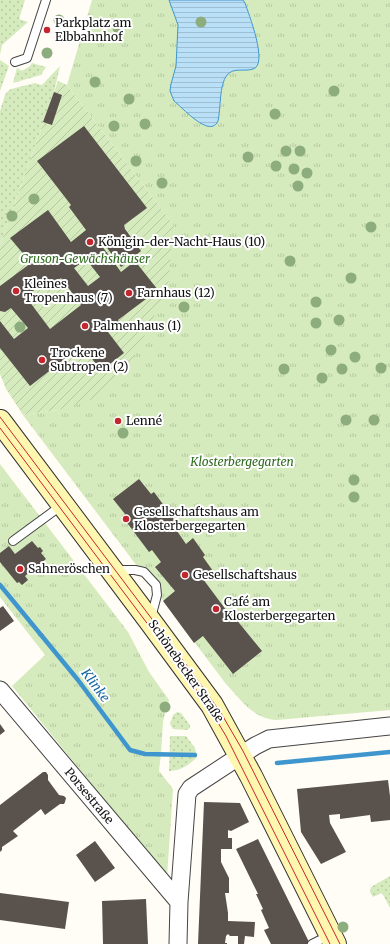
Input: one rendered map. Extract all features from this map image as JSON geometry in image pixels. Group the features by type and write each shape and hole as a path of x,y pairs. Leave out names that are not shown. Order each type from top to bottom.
{"main road":[{"name":"Schönebecker Straße","path":"0,421 212,705 241,756 326,941"}],"street":[{"name":"Porsestraße","path":"0,690 179,902"},
{"path":"178,944 179,902 188,793 194,786 260,744 276,738 390,726"}],"lane":[{"path":"14,62 27,58 46,0"},
{"path":"13,541 62,504"}],"green space":[{"path":"0,0 25,0 19,19 28,22 2,45 0,55"},
{"name":"Klosterbergegarten","path":"92,0 169,0 178,25 176,66 171,84 173,99 199,122 210,127 217,120 219,115 224,79 227,75 234,70 251,69 258,65 257,40 250,16 243,0 390,0 390,710 277,720 261,716 248,708 226,684 23,415 58,410 173,224 67,85"},
{"path":"0,60 9,66 0,91"},
{"path":"32,63 46,67 41,75 13,83 17,68 22,71"},
{"path":"60,66 54,92 0,245 0,111 5,95 11,89 35,83 42,85"},
{"name":"Gruson-Gewächshäuser","path":"58,81 67,85 173,224 168,289 125,374 93,399 58,410 23,415 6,389 0,374 0,245"},
{"path":"0,464 128,632 149,672 169,700 163,721 159,771 173,789 167,877 12,686 45,655 0,597"},
{"path":"177,712 181,713 190,725 190,728 187,730 173,729 170,724 173,715"},
{"path":"170,736 186,736 195,748 197,757 184,767 169,771"},
{"path":"390,876 390,908 382,893 373,897 370,892 371,887"}],"water":[{"path":"169,0 243,0 245,3 256,38 259,58 257,65 253,69 233,71 224,79 221,91 218,121 214,126 203,124 196,120 174,101 170,91 176,66 178,25"}],"building":[{"path":"54,92 62,95 52,125 43,122"},
{"path":"84,126 147,208 124,225 125,229 141,251 121,267 105,245 102,246 121,272 135,261 158,290 118,320 120,323 108,332 124,353 101,371 85,349 74,358 71,354 30,386 0,348 0,321 14,339 28,328 11,308 5,312 0,311 0,286 31,263 10,238 48,210 71,242 86,230 69,207 71,205 37,161","holes":["85,258 100,277 88,286 74,268 84,261 83,259","61,278 81,305 50,329 26,297 45,281 50,287"]},
{"name":"Gesellschaftshaus","path":"139,479 151,494 154,492 181,529 177,531 186,544 193,538 205,555 203,557 213,571 203,579 229,614 231,613 262,651 233,674 203,636 194,643 163,601 175,591 155,567 161,562 152,550 149,552 122,516 125,514 113,499"},
{"name":"Sahneröschen","path":"32,541 38,548 40,547 43,551 41,553 46,559 25,576 28,580 22,585 19,582 17,583 0,562 0,553 9,546 15,554"},
{"path":"3,606 14,621 0,631 0,608"},
{"path":"0,724 5,731 0,735"},
{"path":"43,772 46,772 48,775 48,780 59,795 66,798 64,804 60,804 45,815 41,809 13,831 18,836 2,847 0,852 0,805"},
{"path":"388,780 390,820 371,822 370,815 340,819 340,814 329,815 330,823 346,852 321,864 301,832 297,789"},
{"path":"204,802 240,803 249,822 231,831 228,830 228,838 232,838 232,849 221,849 221,862 229,878 229,893 225,893 228,921 255,922 254,937 245,936 244,944 238,944 238,936 230,936 228,934 226,936 225,943 227,944 198,944"},
{"path":"258,839 310,944 271,944 264,930 269,928 261,910 263,909 256,894 258,894 236,849"},
{"path":"95,841 115,868 95,882 76,855"},
{"path":"0,893 69,902 65,929 0,920"},
{"path":"146,899 148,944 103,944 102,901"}],"waterway":[{"name":"Klinke","path":"0,585 78,680 130,750 145,754 195,755"},
{"name":"Klinke","path":"277,763 390,752"}],"tram line":[{"path":"0,417 221,713 243,751 340,944"},
{"path":"0,428 186,675 211,711 226,736 330,944"}],"place":[{"name":"Parkplatz am Elbbahnhof","path":"47,30"},
{"name":"Königin-der-Nacht-Haus (10)","path":"90,242"},
{"name":"Kleines Tropenhaus (7)","path":"16,291"},
{"name":"Farnhaus (12)","path":"129,293"},
{"name":"Palmenhaus (1)","path":"85,326"},
{"name":"Trockene Subtropen (2)","path":"42,360"},
{"name":"Lenné","path":"118,421"},
{"name":"Gesellschaftshaus am Klosterbergegarten","path":"126,519"},
{"name":"Sahneröschen","path":"20,569"},
{"name":"Gesellschaftshaus","path":"185,575"},
{"name":"Café am Klosterbergegarten","path":"216,609"}]}
